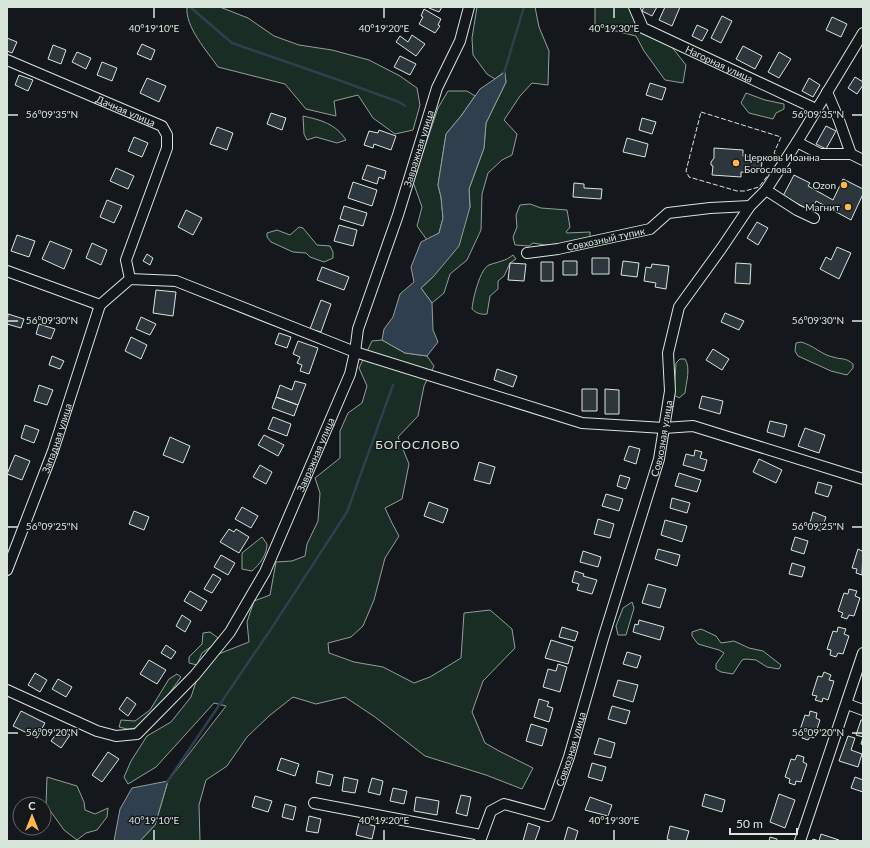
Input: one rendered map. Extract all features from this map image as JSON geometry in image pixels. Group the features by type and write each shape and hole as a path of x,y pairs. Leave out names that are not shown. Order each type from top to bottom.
{"street":[{"name":"Завражная улица","path":"7,690 97,732 116,736 137,734 195,675 230,632 265,572 350,374 358,329 398,215 437,88 460,41 469,7"},
{"name":"Нагорная улица","path":"634,7 643,28 816,109"},
{"name":"Совхозная улица","path":"481,838 491,811 504,804 548,816 569,757 603,639 659,459 670,391 668,352 679,307 750,206 766,190 863,33"},
{"name":"Дачная улица","path":"7,60 162,126 167,135 167,148 126,260 130,279"},
{"path":"827,92 851,154"},
{"path":"797,142 820,154 851,154 863,160"},
{"path":"766,190 797,210 814,218"},
{"name":"Совхозный тупик","path":"527,253 558,249 650,229 668,213 710,208 750,206"},
{"path":"7,271 100,305 130,279 176,281 355,352 582,423 664,428 693,426 863,479"},
{"name":"Западная улица","path":"7,570 53,451 100,305"},
{"path":"800,841 863,654"},
{"path":"847,704 863,710"},
{"path":"314,803 481,838"}],"green space":[{"path":"187,7 220,7 248,18 274,36 299,45 332,50 369,60 400,76 417,88 420,105 413,130 395,134 373,118 358,95 334,101 336,116 306,109 285,84 218,67 193,31 187,15"},
{"path":"477,7 535,7 539,27 549,51 548,85 532,83 520,96 504,120 517,134 512,155 502,160 488,173 482,194 481,230 467,260 450,274 444,293 432,303 421,288 433,277 470,207 469,189 484,148 486,123 506,82 504,72 495,79 487,74 473,55 472,38"},
{"path":"595,7 631,7 644,34 671,46 686,65 683,83 665,80 644,51 636,36 595,26"},
{"path":"448,91 467,91 475,96 446,134 438,185 443,218 439,233 427,240 417,226 422,207 413,182 438,108"},
{"path":"746,93 765,100 784,104 784,109 776,113 773,119 749,113 741,103"},
{"path":"303,116 316,119 333,126 346,140 337,143 316,137 307,140 304,134"},
{"path":"530,204 541,208 567,210 570,227 566,232 590,232 590,239 572,244 545,245 533,243 529,246 515,245 513,237 517,227 516,215 520,205"},
{"path":"299,227 303,228 317,245 330,246 333,252 333,258 324,262 310,257 306,253 293,252 271,242 267,237 267,233 277,230 290,235"},
{"path":"513,255 516,259 510,263 504,276 498,281 498,289 490,296 487,314 475,312 472,309 475,291 483,272 489,265"},
{"path":"382,340 405,353 427,356 434,366 424,386 418,416 398,437 409,464 402,499 385,508 399,536 385,558 374,600 363,626 351,637 328,643 329,653 354,662 383,667 414,683 430,677 461,658 464,613 490,610 512,629 515,648 483,681 472,712 485,743 533,768 522,789 486,775 425,756 375,717 345,697 316,704 293,697 269,716 247,737 227,766 206,780 199,805 200,841 140,841 155,825 168,781 226,706 214,703 156,767 128,784 124,777 131,761 147,736 171,722 191,697 197,679 216,655 249,642 247,622 254,601 270,595 276,562 292,561 305,556 307,544 318,521 320,493 315,478 340,458 340,431 348,413 362,403 367,386 359,368 372,341"},
{"path":"801,342 810,345 829,356 848,360 853,364 853,368 847,375 831,371 798,356 795,351 796,343"},
{"path":"680,359 685,359 688,371 685,393 679,398 674,395 676,363"},
{"path":"262,537 267,544 267,548 262,559 252,571 242,569 242,553"},
{"path":"632,602 634,608 626,635 618,635 616,626 623,608"},
{"path":"701,629 716,636 721,643 734,641 749,648 763,651 781,665 779,669 767,667 756,660 746,659 742,660 733,674 721,672 716,669 716,664 724,653 698,644 692,636 692,632"},
{"path":"210,632 218,638 212,646 202,653 197,665 189,663 189,657 202,644 203,633"},
{"path":"177,674 181,677 157,710 136,728 127,729 119,727 121,720 135,721 150,710 169,679"},
{"path":"47,777 77,786 84,802 85,810 95,814 108,808 107,817 97,830 86,833 77,840 64,830 52,813 52,796 46,796"}],"water":[{"path":"505,72 506,82 486,123 484,148 469,189 470,207 459,246 433,277 421,288 432,303 433,330 438,342 427,356 405,353 382,340 384,329 393,317 400,294 414,282 411,267 421,242 439,233 443,218 438,185 446,134 480,89"},
{"path":"168,781 155,825 140,841 114,841 120,809 132,788"}],"building":[{"path":"429,7 442,7 439,12"},
{"path":"644,7 657,7 652,16 642,11"},
{"path":"665,7 680,7 672,26 659,20"},
{"path":"424,9 441,19 438,25 440,26 435,33 419,24 423,17 421,16"},
{"path":"722,16 732,21 721,43 711,38"},
{"path":"832,17 847,24 841,37 826,30"},
{"path":"697,25 708,30 702,41 692,36"},
{"path":"412,35 425,44 416,56 396,42 400,36 408,42"},
{"path":"7,38 17,42 12,53 7,51"},
{"path":"142,44 155,50 151,60 137,54"},
{"path":"53,45 66,50 61,64 48,59"},
{"path":"743,46 762,56 755,69 736,59"},
{"path":"77,52 91,58 86,69 72,62"},
{"path":"779,52 791,59 779,78 768,72"},
{"path":"400,56 416,64 410,75 394,67"},
{"path":"102,62 117,68 112,81 97,75"},
{"path":"19,75 33,80 28,91 15,85"},
{"path":"855,77 863,82 863,85 857,94 848,88"},
{"path":"147,78 166,86 159,102 140,93"},
{"path":"809,78 820,85 813,97 802,91"},
{"path":"650,83 666,88 662,100 646,95"},
{"path":"271,113 286,118 282,130 267,124"},
{"path":"642,118 656,122 652,134 639,130"},
{"path":"826,126 836,131 826,149 816,144"},
{"path":"217,127 233,133 227,150 210,144"},
{"path":"379,130 396,136 391,150 374,144 373,148 364,145 369,131 378,133"},
{"path":"134,137 148,143 142,157 128,151"},
{"path":"627,138 648,144 645,157 623,152"},
{"name":"Церковь Иоанна Богослова","path":"714,148 743,150 743,156 755,157 759,159 762,163 761,168 755,173 741,172 741,177 712,175 713,166 711,165 711,162 714,158"},
{"path":"367,165 386,171 384,179 379,177 377,184 362,179"},
{"path":"116,168 134,176 128,189 110,181"},
{"path":"794,175 810,183 808,186 833,200 843,179 863,189 863,194 851,220 816,201 811,211 783,196"},
{"path":"353,182 377,190 372,206 348,198"},
{"path":"574,183 584,184 584,188 602,189 601,199 573,197"},
{"path":"107,200 122,206 114,223 100,217"},
{"path":"344,206 367,213 363,226 340,219"},
{"path":"186,210 202,218 193,235 178,227"},
{"path":"757,222 768,228 758,245 747,238"},
{"path":"339,225 357,230 353,246 334,241"},
{"path":"17,235 35,241 29,257 11,251"},
{"path":"50,241 72,250 64,269 42,259"},
{"path":"92,243 107,250 101,265 86,258"},
{"path":"837,247 851,253 839,279 820,269 826,257 831,260"},
{"path":"147,254 153,258 150,265 143,261"},
{"path":"592,258 609,258 609,274 592,274"},
{"path":"563,261 577,261 577,275 563,275"},
{"path":"623,261 639,263 637,277 621,275"},
{"path":"541,262 553,262 553,281 541,281"},
{"path":"510,263 526,264 524,281 508,280"},
{"path":"736,263 751,264 750,284 735,283"},
{"path":"652,264 669,266 666,289 655,287 656,283 644,281 646,267 651,268"},
{"path":"322,267 349,277 344,290 317,280"},
{"path":"156,290 176,292 173,316 153,313"},
{"path":"321,300 331,304 321,332 310,329"},
{"path":"725,313 744,321 739,330 721,322"},
{"path":"8,314 24,319 21,328 7,324"},
{"path":"141,317 156,324 150,335 136,329"},
{"path":"39,324 55,329 51,339 36,334"},
{"path":"279,333 291,337 287,348 275,344"},
{"path":"131,337 147,345 141,359 125,351"},
{"path":"298,341 318,348 309,374 300,371 302,365 297,363 300,357 293,354"},
{"path":"713,349 729,359 722,370 706,360"},
{"path":"52,356 64,361 60,369 49,365"},
{"path":"497,369 517,376 513,387 494,380"},
{"path":"295,381 306,384 298,405 276,397 280,385 292,390"},
{"path":"39,385 53,390 47,405 34,401"},
{"path":"582,389 597,389 597,411 582,411"},
{"path":"605,389 619,390 619,414 605,414"},
{"path":"702,396 723,401 720,414 699,408"},
{"path":"276,397 298,405 294,416 272,408"},
{"path":"273,417 291,424 287,436 268,429"},
{"path":"770,421 787,425 784,437 767,432"},
{"path":"25,425 39,430 34,443 21,438"},
{"path":"805,428 825,435 819,453 798,446"},
{"path":"264,435 284,445 278,456 258,445"},
{"path":"170,437 190,446 183,463 163,455"},
{"path":"629,446 640,449 636,464 624,460"},
{"path":"695,450 702,452 700,458 707,460 704,471 683,465 686,454 694,456"},
{"path":"15,455 30,461 22,480 7,474"},
{"path":"759,459 782,470 776,483 753,472"},
{"path":"479,462 495,467 490,484 474,480"},
{"path":"260,465 272,472 266,484 253,477"},
{"path":"679,473 701,480 697,492 675,486"},
{"path":"620,475 630,478 626,489 617,486"},
{"path":"818,482 832,486 828,497 815,493"},
{"path":"606,494 623,499 619,511 602,506"},
{"path":"672,498 690,503 687,513 670,508"},
{"path":"429,502 448,509 443,523 424,516"},
{"path":"242,507 258,516 251,528 235,519"},
{"path":"134,511 149,517 144,530 129,524"},
{"path":"813,512 826,517 821,531 809,526"},
{"path":"598,519 614,524 610,538 594,534"},
{"path":"665,520 687,526 682,542 661,535"},
{"path":"229,529 234,532 236,529 249,537 239,553 220,542"},
{"path":"795,537 808,541 804,554 791,550"},
{"path":"658,549 680,555 677,566 655,559"},
{"path":"858,549 862,551 863,549 862,575 856,573 857,569 852,568"},
{"path":"583,551 601,557 598,567 580,562"},
{"path":"221,555 235,563 228,575 214,567"},
{"path":"792,563 805,567 802,577 789,574"},
{"path":"575,571 584,574 583,576 597,580 592,594 577,590 579,584 572,582"},
{"path":"213,574 221,579 212,593 204,589"},
{"path":"648,584 666,589 660,608 642,603"},
{"path":"849,589 857,591 855,596 860,598 854,616 849,615 847,619 841,617 843,613 838,611 844,593 848,594"},
{"path":"190,591 207,601 201,611 184,601"},
{"path":"182,615 191,621 185,632 176,626"},
{"path":"639,620 664,627 660,640 633,632 635,624 638,625"},
{"path":"562,627 578,632 575,641 559,637"},
{"path":"838,627 846,629 844,634 849,636 843,654 838,653 836,657 830,655 831,650 827,649 833,631 837,632"},
{"path":"551,640 573,647 568,664 545,658"},
{"path":"166,645 176,652 171,659 161,653"},
{"path":"627,652 641,656 637,668 623,664"},
{"path":"149,660 166,670 157,684 140,674"},
{"path":"558,664 567,667 560,692 543,687 548,669 556,671"},
{"path":"824,672 831,675 829,680 834,681 828,700 823,698 822,702 815,700 817,696 812,695 818,676 822,677"},
{"path":"35,673 47,680 40,692 28,685"},
{"path":"58,679 72,687 66,697 52,689"},
{"path":"618,680 638,685 633,702 613,696"},
{"path":"127,697 136,704 128,716 119,709"},
{"path":"539,699 549,702 547,706 553,708 549,722 534,717"},
{"path":"612,706 630,711 626,724 608,719"},
{"path":"21,711 45,723 37,738 13,726"},
{"path":"810,711 817,713 816,718 820,720 814,738 810,737 808,740 802,738 803,734 799,733 805,715 809,716"},
{"path":"861,720 863,720 863,737 856,735"},
{"path":"531,724 547,729 542,746 526,741"},
{"path":"60,729 70,735 61,748 51,741"},
{"path":"848,736 855,738 851,750 862,754 858,767 839,761"},
{"path":"599,738 615,743 611,758 594,754"},
{"path":"108,752 119,759 102,782 92,775"},
{"path":"797,755 804,757 803,762 807,764 801,782 796,781 795,785 789,783 790,779 785,777 791,759 795,760"},
{"path":"281,758 299,764 295,776 277,770"},
{"path":"592,763 606,767 602,781 588,777"},
{"path":"318,771 333,775 330,786 316,783"},
{"path":"344,777 358,780 355,793 342,791"},
{"path":"855,777 863,780 863,792 851,788"},
{"path":"372,778 383,781 380,795 368,792"},
{"path":"393,788 407,791 404,804 390,801"},
{"path":"705,794 725,800 722,812 702,806"},
{"path":"779,794 795,800 785,828 770,822"},
{"path":"461,795 471,797 467,816 456,813"},
{"path":"255,796 272,801 268,812 252,807"},
{"path":"416,797 439,801 437,815 414,811"},
{"path":"590,797 612,805 608,816 585,810"},
{"path":"285,804 296,807 293,820 282,817"},
{"path":"309,816 321,819 318,833 306,831"},
{"path":"359,822 375,826 372,839 356,835"},
{"path":"528,823 540,827 535,841 523,841"},
{"path":"670,826 689,831 686,841 672,841 667,839"},
{"path":"568,827 578,831 575,841 564,841"},
{"path":"821,834 839,840 839,841 819,841"},
{"path":"770,837 777,839 777,841 769,841"}],"waterway":[{"path":"190,7 232,43 399,102 405,106"},
{"path":"504,73 524,7"},
{"path":"167,782 271,629 347,512 393,385"}],"fence":[{"path":"701,112 781,137 774,153 781,158 759,187 745,191 737,191 689,177 686,171 701,112"}],"place":[{"name":"Церковь Иоанна Богослова","path":"736,163"},
{"name":"Ozon","path":"844,185"},
{"name":"Магнит","path":"848,207"}],"district":[{"name":"БОГОСЛОВО","path":"418,444"}]}
